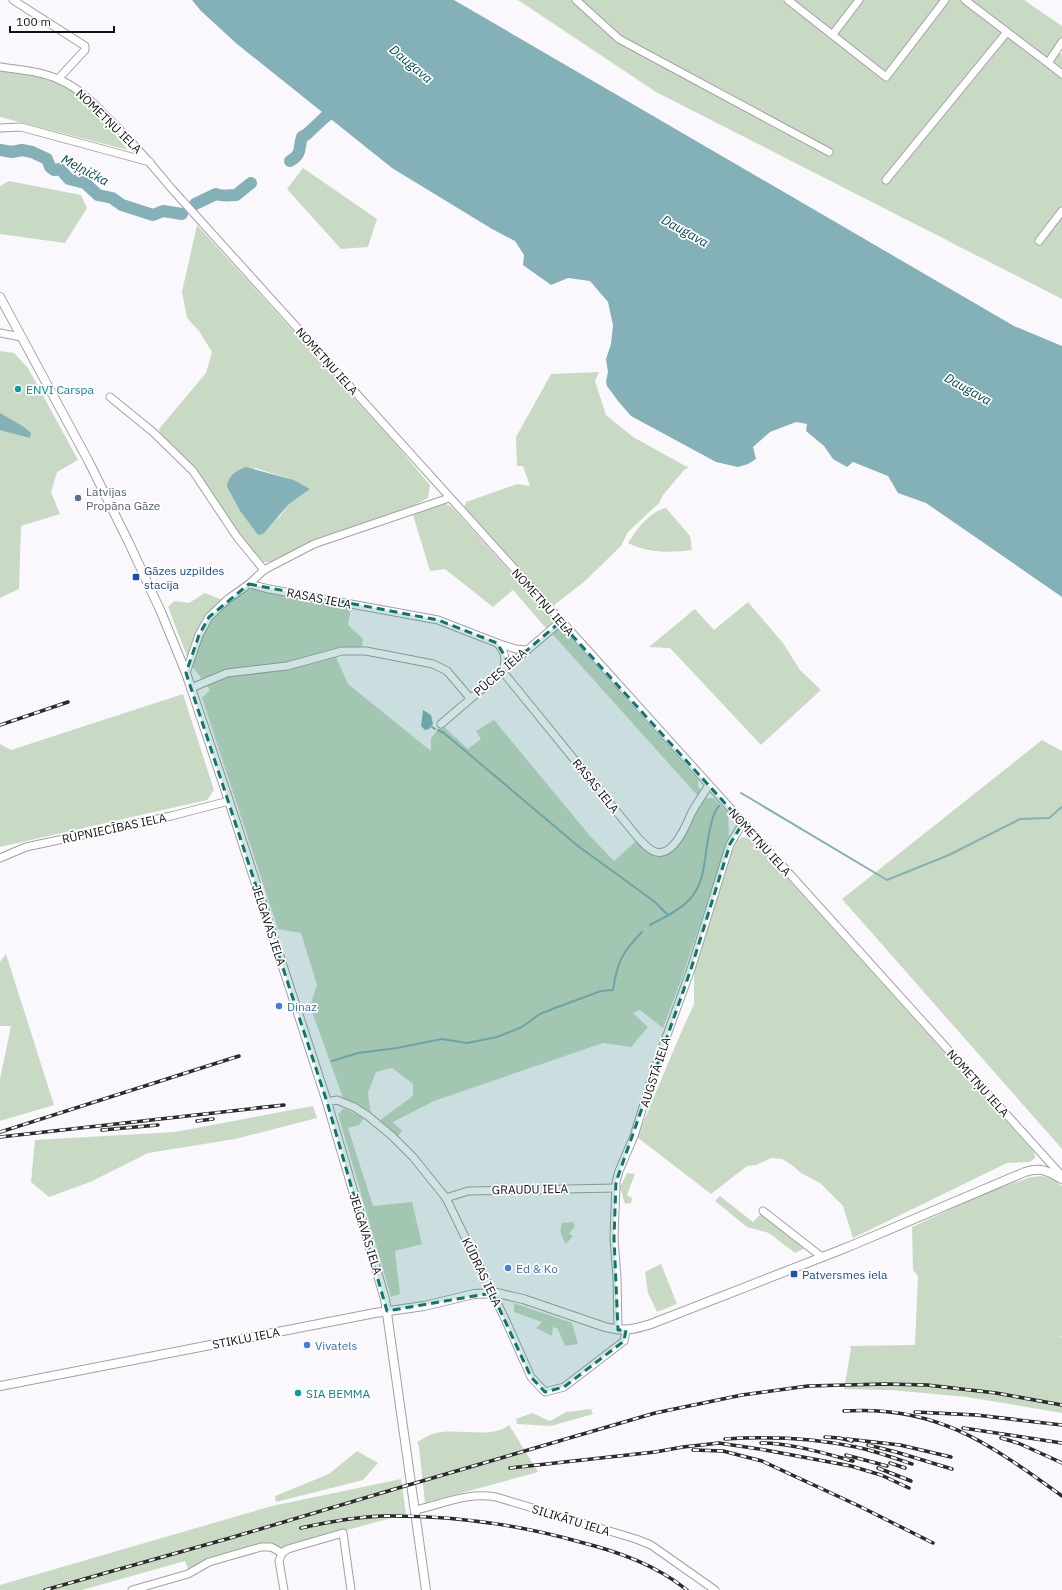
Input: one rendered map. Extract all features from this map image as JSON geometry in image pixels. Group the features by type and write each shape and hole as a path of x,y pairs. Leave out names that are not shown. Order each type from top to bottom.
{"street":[{"path":"12,0 85,46 85,50 58,79"},
{"path":"576,0 619,39 830,152"},
{"path":"788,0 886,77 945,0"},
{"path":"833,34 858,0"},
{"path":"964,0 1062,74"},
{"path":"886,180 1007,32"},
{"path":"1048,63 1062,42"},
{"name":"NOMETŅU IELA","path":"0,67 28,71 58,79 72,86 87,97 150,162 171,188 398,438 449,498 560,622 709,785 1062,1178"},
{"path":"0,128 21,127 150,162"},
{"path":"1039,241 1062,212"},
{"name":"JELGAVAS IELA","path":"0,297 89,462 130,543 186,673 229,801 326,1102 385,1299 426,1590"},
{"path":"0,333 21,337"},
{"path":"110,397 152,432 193,471 237,537 264,570"},
{"path":"186,673 199,635 209,617 228,599 250,584 264,570 314,544 449,498"},
{"name":"RASAS IELA","path":"250,584 283,592 438,620 497,643 516,649 526,650"},
{"name":"PŪCES IELA","path":"442,724 470,698 503,672 526,650 560,622"},
{"path":"497,643 502,648 506,656 503,672"},
{"path":"191,688 227,673 287,666 342,651 366,651 433,664 447,671 470,698"},
{"name":"RASAS IELA","path":"503,672 647,847 657,852 665,851 674,844 685,830 691,814 709,785"},
{"name":"RŪPNIECĪBAS IELA","path":"0,858 26,847 171,816 229,801"},
{"name":"AUGSTĀ IELA","path":"622,1330 614,1238 616,1188 619,1171 634,1136 655,1068 692,969 730,844 743,823"},
{"name":"KŪDRAS IELA","path":"326,1102 337,1100 354,1107 368,1116 413,1157 446,1198 531,1377 545,1392 564,1387 624,1341 622,1330"},
{"path":"492,1293 510,1295 622,1330 652,1324 822,1257 1025,1172 1035,1169 1043,1170 1062,1178"},
{"name":"GRAUDU IELA","path":"446,1198 468,1191 616,1188"},
{"path":"762,1211 822,1257"},
{"name":"STIKLU IELA","path":"0,1386 387,1311 424,1306 474,1294 492,1293"},
{"name":"SILIKĀTU IELA","path":"415,1510 474,1495 496,1497 641,1541 657,1549 715,1590"},
{"path":"284,1590 279,1561 282,1553 288,1549 343,1532 351,1590"},
{"path":"132,1590 188,1574 209,1562 261,1547 271,1547 282,1553"}],"highlighted area":[{"path":"249,584 438,620 497,643 510,665 560,622 743,823 730,844 691,969 616,1182 614,1238 618,1330 626,1330 624,1341 564,1387 545,1392 531,1377 492,1293 387,1311 327,1102 186,673 199,635 209,617"}],"green space":[{"path":"518,0 1024,0 1062,26 1062,46 1058,53 1062,54 1062,299 656,92"},
{"path":"0,69 29,74 57,82 67,87 77,94 96,112 128,150 0,117"},
{"path":"303,168 377,219 368,247 341,249 287,189"},
{"path":"9,181 81,195 87,208 65,243 0,234 0,186"},
{"path":"197,225 392,440 430,485 428,498 410,508 313,541 272,562 260,562 197,473 161,436 159,429 206,373 212,352 199,331 187,318 182,292","holes":["255,468 294,480 310,489 289,504 280,516 258,535 240,511 227,487"]},
{"path":"0,351 14,353 28,368 78,460 57,472 51,492 60,514 21,526 19,589 0,598"},
{"path":"599,372 595,381 606,415 633,437 689,468 685,469 663,495 659,503 628,532 621,546 585,581 553,606 464,508 466,502 517,484 530,486 523,466 517,466 516,437 551,374"},
{"path":"443,503 451,506 698,780 698,787 701,789 698,796 513,590 493,607 445,569 430,571 413,515"},
{"path":"666,508 690,536 692,550 676,552 659,551 643,549 628,543 639,527 649,517"},
{"path":"252,589 351,608 348,625 363,639 362,648 333,650 348,684 431,751 431,738 442,725 468,749 481,739 476,731 494,720 590,836 614,861 637,840 652,854 658,856 665,854 691,822 702,802 706,798 714,798 728,813 729,836 683,975 663,1028 640,1010 633,1013 648,1027 631,1047 603,1043 434,1101 393,1122 402,1131 398,1136 380,1120 413,1096 413,1084 392,1068 376,1072 368,1093 371,1114 343,1098 310,1006 317,985 301,933 278,929 202,698 210,690 189,662 168,607 174,601 189,603 205,593 230,603 245,591"},
{"path":"748,602 783,643 800,670 821,690 761,745 670,648 649,647 695,609 714,630"},
{"path":"183,694 214,790 207,800 0,847 0,744 11,750"},
{"path":"1042,740 1062,751 1062,1149 842,899"},
{"path":"743,837 751,838 1034,1152 1035,1158 1030,1162 1007,1163 853,1238 843,1206 820,1183 801,1173 782,1159 771,1158 756,1165 747,1166 711,1194 637,1137 694,1004 694,969 731,848 736,841"},
{"path":"6,954 54,1105 0,1121 0,1079 11,1026 0,1026 0,962"},
{"path":"313,1106 317,1118 235,1139 148,1153 90,1182 49,1197 31,1182 35,1140 175,1132"},
{"path":"344,1108 364,1118 359,1125 348,1128 373,1206 412,1202 422,1244 395,1251 400,1294 391,1297 338,1114"},
{"path":"627,1173 635,1174 627,1195 632,1198 631,1203 625,1204 620,1187"},
{"path":"1042,1176 1055,1180 1062,1186 1062,1337 1058,1335 1062,1338 1062,1413 967,1397 891,1390 844,1389 851,1349 850,1346 915,1345 918,1276 913,1270 912,1227 988,1192 1031,1177"},
{"path":"720,1196 753,1222 762,1213 805,1248 795,1253 769,1233 747,1227 715,1201"},
{"path":"573,1222 575,1226 569,1234 573,1236 566,1244 561,1234 562,1223"},
{"path":"661,1264 677,1304 657,1312 648,1293 645,1272"},
{"path":"514,1303 572,1323 578,1344 565,1346 558,1329 553,1327 552,1336 536,1328 542,1322 514,1312"},
{"path":"591,1409 593,1414 551,1426 517,1424 516,1419 532,1413 550,1421 566,1412"},
{"path":"509,1425 538,1472 425,1503 419,1447 417,1442 436,1433 494,1431"},
{"path":"357,1451 378,1463 363,1480 276,1502 275,1496 329,1474"},
{"path":"401,1479 406,1514 285,1547 262,1545 188,1569 185,1561 82,1590 0,1590 0,1585 272,1506"}],"water":[{"name":"Daugava","path":"192,0 454,0 1014,326 1062,346 1062,597 926,503 898,493 888,476 853,462 847,467 833,459 824,446 806,431 807,424 796,422 770,432 753,447 756,459 748,464 738,467 716,462 631,416 607,386 606,381 608,372 606,359 611,344 613,325 608,302 590,281 568,278 551,285 523,265 524,255 515,241 492,229 392,168 237,44 201,11"},
{"path":"0,413 24,427 31,433 30,438 0,430"},
{"path":"246,467 294,480 310,489 289,504 263,534 258,535 240,511 227,487 233,474"},
{"path":"423,710 431,715 433,724 429,729 425,730 421,726"}],"waterway":[{"name":"Meļņička","path":"290,161 297,156 302,137 340,105"},
{"name":"Meļņička","path":"0,150 12,152 22,150 32,152 47,159 50,167 54,170 60,169 69,179 85,183 98,195 112,198 122,205 153,215 163,211 182,214"},
{"name":"Meļņička","path":"195,204 216,194 224,196 236,195 251,183"},
{"path":"438,730 444,733 578,846 655,902 668,915"},
{"path":"741,793 887,880 949,855 1020,819 1049,818 1062,807"},
{"path":"650,925 681,908 695,893 702,876 712,820 715,811 719,806"},
{"path":"332,1061 358,1053 397,1048 442,1039 467,1043 497,1037 522,1027 540,1014 601,991 613,990 616,972 622,958 625,952 642,932"}],"railway":[{"path":"0,725 68,702"},
{"path":"0,1132 239,1056"},
{"path":"0,1137 284,1105"},
{"path":"197,1121 213,1119"},
{"path":"102,1130 158,1125"},
{"path":"45,1590 230,1538 655,1413 742,1395 808,1386 885,1384 927,1385 996,1393 1062,1405"},
{"path":"844,1411 877,1411 907,1414 935,1422 961,1432 1010,1460 1062,1496"},
{"path":"915,1412 976,1415 1062,1425"},
{"path":"963,1428 1062,1443"},
{"path":"825,1437 852,1441"},
{"path":"725,1439 774,1438 840,1444 863,1449 912,1464"},
{"path":"1001,1438 1018,1443 1062,1463"},
{"path":"847,1439 900,1445 951,1457"},
{"path":"510,1468 655,1452 719,1443 851,1466 881,1475 909,1488"},
{"path":"761,1443 772,1443 795,1447 853,1461"},
{"path":"868,1445 952,1469"},
{"path":"693,1450 723,1451 762,1461 859,1506 933,1543"},
{"path":"846,1455 887,1466"},
{"path":"890,1463 905,1468"},
{"path":"878,1468 911,1481"},
{"path":"301,1528 362,1517 407,1516 458,1519 532,1530 595,1546 636,1560 663,1573 687,1590"}],"place":[{"name":"ENVI Carspa","path":"18,389"},
{"name":"Latvijas Propāna Gāze","path":"78,498"},
{"name":"Gāzes uzpildes stacija","path":"136,577"},
{"name":"Dinaz","path":"279,1006"},
{"name":"Ed & Ko","path":"508,1268"},
{"name":"Patversmes iela","path":"794,1274"},
{"name":"Vivatels","path":"307,1345"},
{"name":"SIA BEMMA","path":"298,1393"}]}
